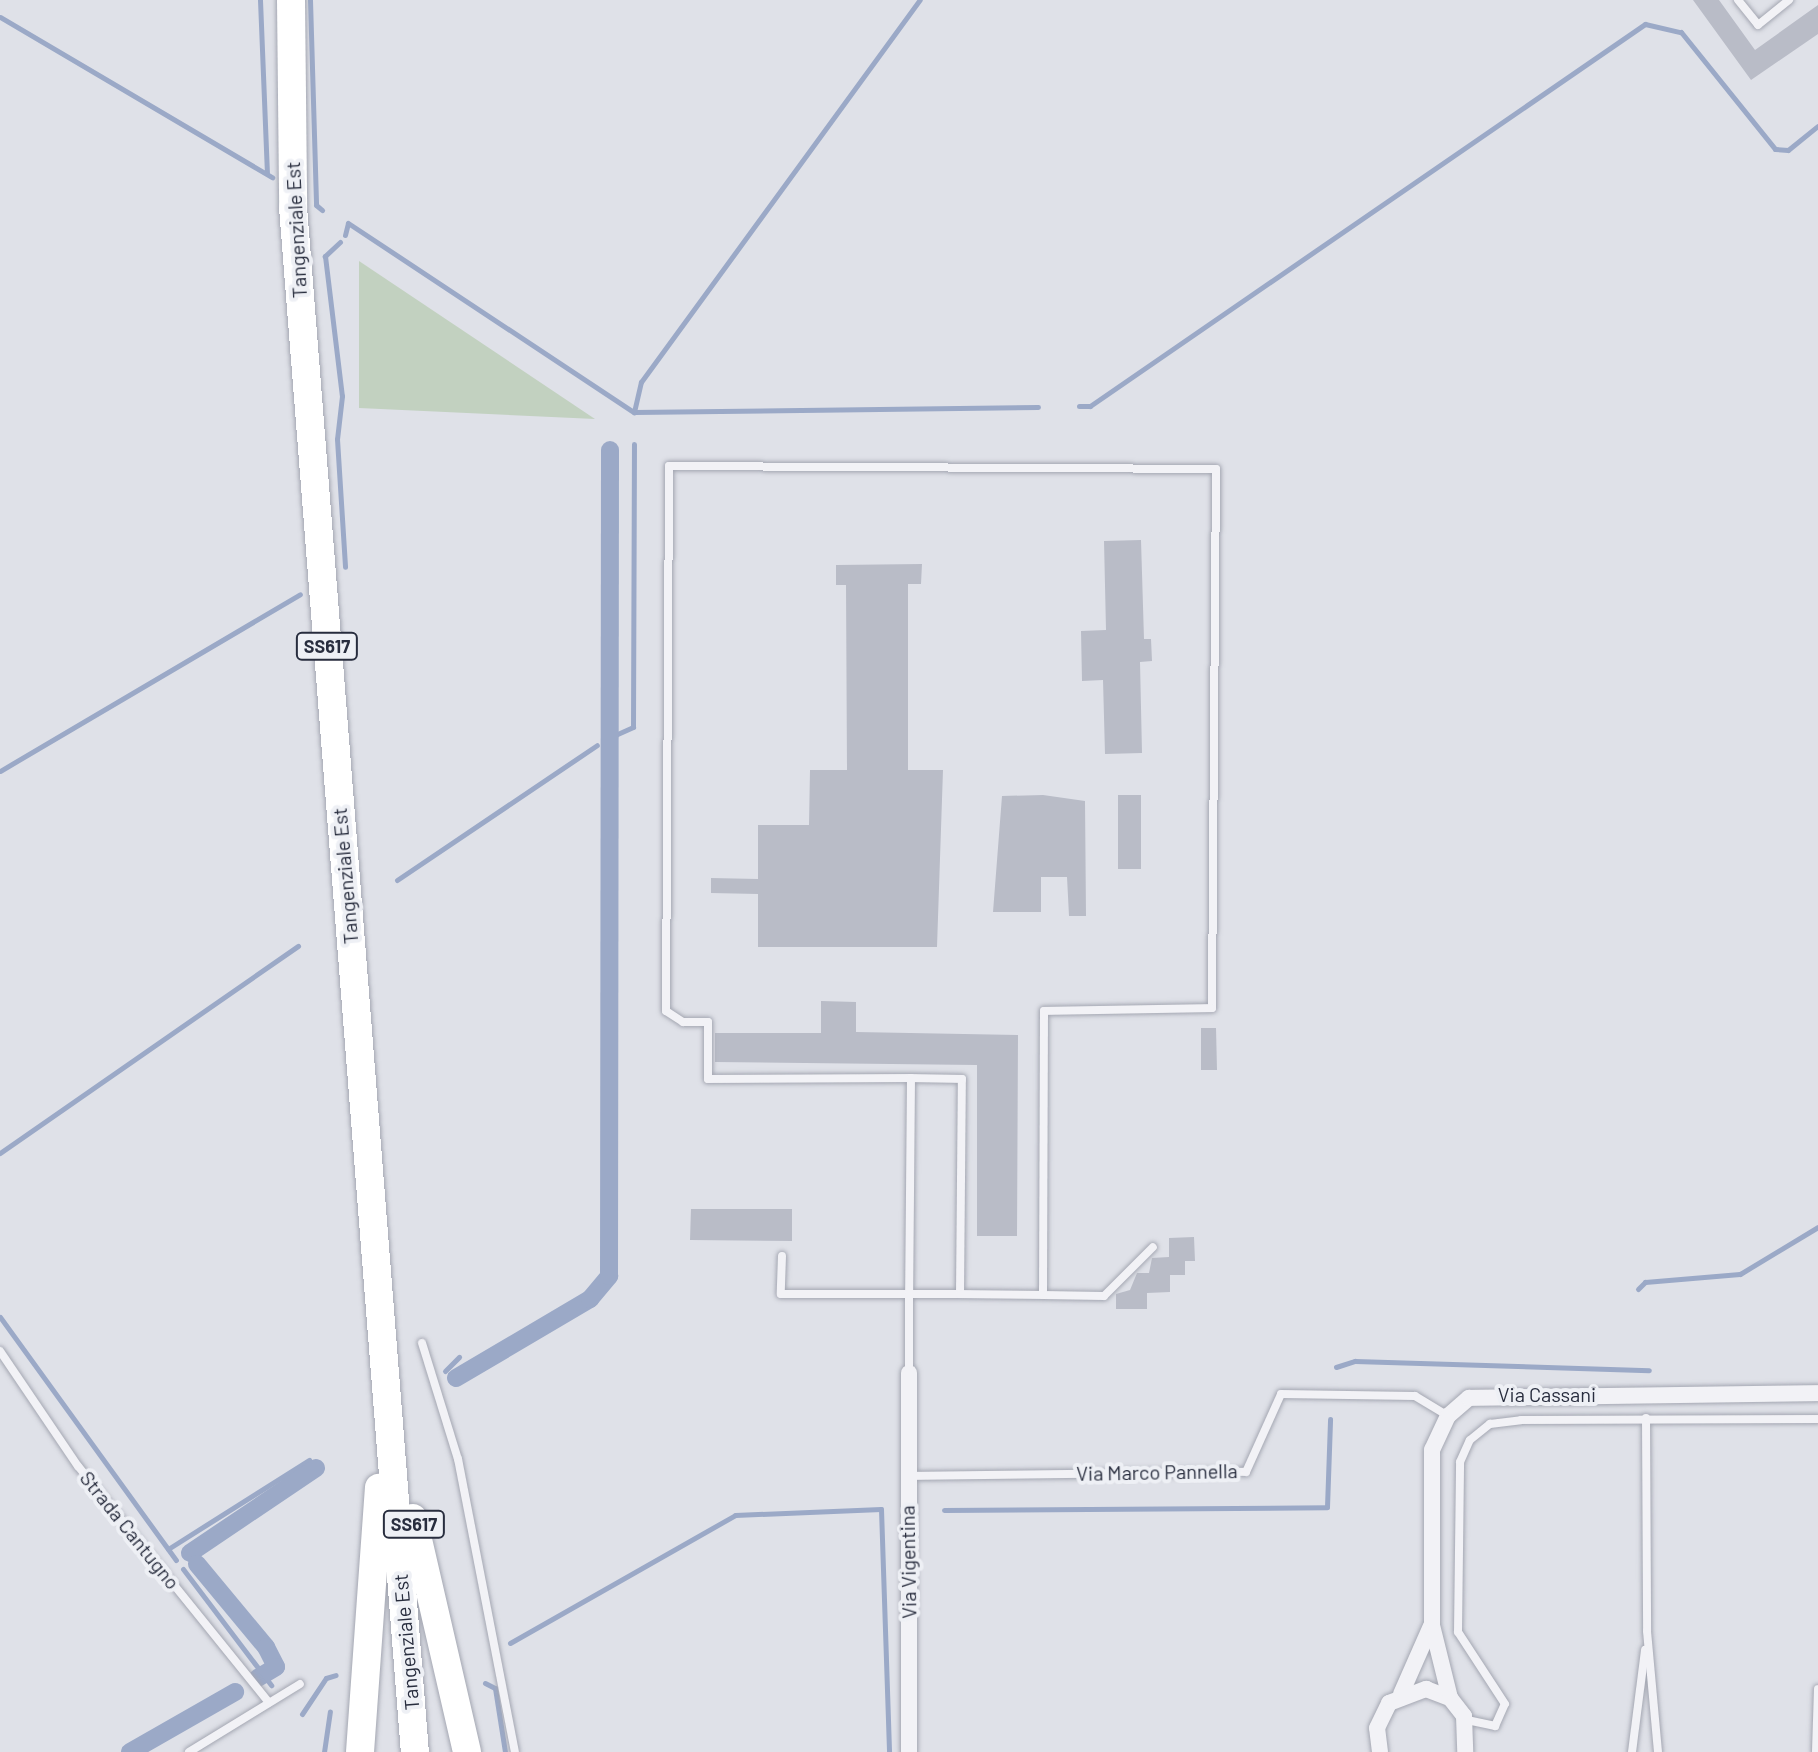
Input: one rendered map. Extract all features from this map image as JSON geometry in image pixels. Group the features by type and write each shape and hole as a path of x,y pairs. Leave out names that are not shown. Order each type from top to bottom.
{"highway":[{"name":"Tangenziale Est","path":"291,0 293,207 415,1752"},
{"name":"SS617","path":"360,1752 379,1493 373,1377 379,1292"},
{"name":"SS617","path":"379,1292 421,1568 467,1752"}],"street":[{"name":"Via Vigentina","path":"909,1373 909,1752"},
{"name":"Via Cassani","path":"1448,1416 1469,1398 1490,1395 1818,1393"},
{"path":"1448,1416 1432,1450 1432,1625 1450,1698 1464,1716 1465,1752"},
{"path":"1380,1752 1381,1714 1401,1694 1432,1625"},
{"path":"1401,1694 1426,1689 1450,1698"}],"lane":[{"path":"1738,0 1758,25 1789,0"},
{"path":"960,1294 962,1079 708,1079 708,1022 683,1022 666,1011 669,466 1216,469 1212,1008 1044,1011 1043,1295"},
{"path":"909,1373 911,1078"},
{"path":"782,1256 781,1294 1104,1296 1153,1247"},
{"path":"422,1343 458,1459 515,1752"},
{"name":"Strada Cantugno","path":"0,1351 78,1466 269,1703"},
{"name":"Via Marco Pannella","path":"907,1476 1246,1472 1281,1394 1415,1396 1448,1416"},
{"path":"1646,1418 1647,1631 1658,1752"},
{"path":"1464,1716 1472,1726 1495,1726 1505,1704 1458,1632 1460,1462 1470,1440 1490,1424 1521,1420 1818,1419"},
{"path":"1632,1752 1647,1631"},
{"path":"189,1752 300,1684"},
{"path":"1816,1752 1818,1689"}],"green space":[{"path":"359,261 595,419 359,408"}],"building":[{"path":"1693,0 1719,0 1755,50 1818,5 1818,34 1751,80"},
{"path":"1141,540 1144,639 1151,639 1152,661 1140,662 1142,753 1105,754 1103,680 1082,681 1081,631 1106,630 1104,541"},
{"path":"922,564 921,584 908,584 908,770 943,770 937,947 758,947 758,894 711,893 711,878 758,879 758,825 809,825 810,770 847,770 846,585 836,585 836,565"},
{"path":"1043,795 1085,801 1086,916 1069,916 1067,877 1041,877 1041,912 993,912 1002,796"},
{"path":"1118,795 1141,795 1141,869 1118,869"},
{"path":"821,1001 856,1002 856,1032 1018,1035 1017,1236 977,1236 977,1065 715,1062 715,1033 821,1033"},
{"path":"1201,1028 1216,1028 1217,1070 1201,1070"},
{"path":"691,1209 792,1209 792,1241 690,1240"},
{"path":"1194,1237 1195,1261 1185,1261 1185,1275 1170,1275 1170,1292 1147,1293 1147,1309 1116,1309 1116,1294 1130,1290 1137,1273 1149,1273 1152,1258 1169,1257 1169,1238"}],"waterway":[{"path":"260,0 267,173"},
{"path":"310,0 316,205 322,210"},
{"path":"634,412 641,382 920,0"},
{"path":"0,17 272,177"},
{"path":"1079,406 1090,406 1645,24 1681,32 1775,149 1788,150 1818,126"},
{"path":"345,235 348,223 634,412 1038,407"},
{"path":"340,242 325,256 342,396 337,439 345,567"},
{"path":"613,736 633,727 634,444"},
{"path":"456,1378 590,1299 609,1276 610,450"},
{"path":"0,771 300,594"},
{"path":"397,880 597,745"},
{"path":"0,1153 298,946"},
{"path":"1638,1289 1645,1282 1740,1274 1818,1227"},
{"path":"0,1317 176,1560"},
{"path":"445,1371 459,1357"},
{"path":"1336,1367 1355,1361 1649,1370"},
{"path":"944,1510 1327,1507 1330,1419"},
{"path":"168,1549 309,1460"},
{"path":"190,1553 316,1468"},
{"path":"510,1643 735,1515 881,1509 889,1752"},
{"path":"197,1564 266,1647 276,1667 258,1678"},
{"path":"183,1569 271,1685"},
{"path":"302,1714 326,1678 336,1675"},
{"path":"485,1683 495,1688 505,1752"},
{"path":"130,1752 235,1692"},
{"path":"324,1752 330,1711"}]}
